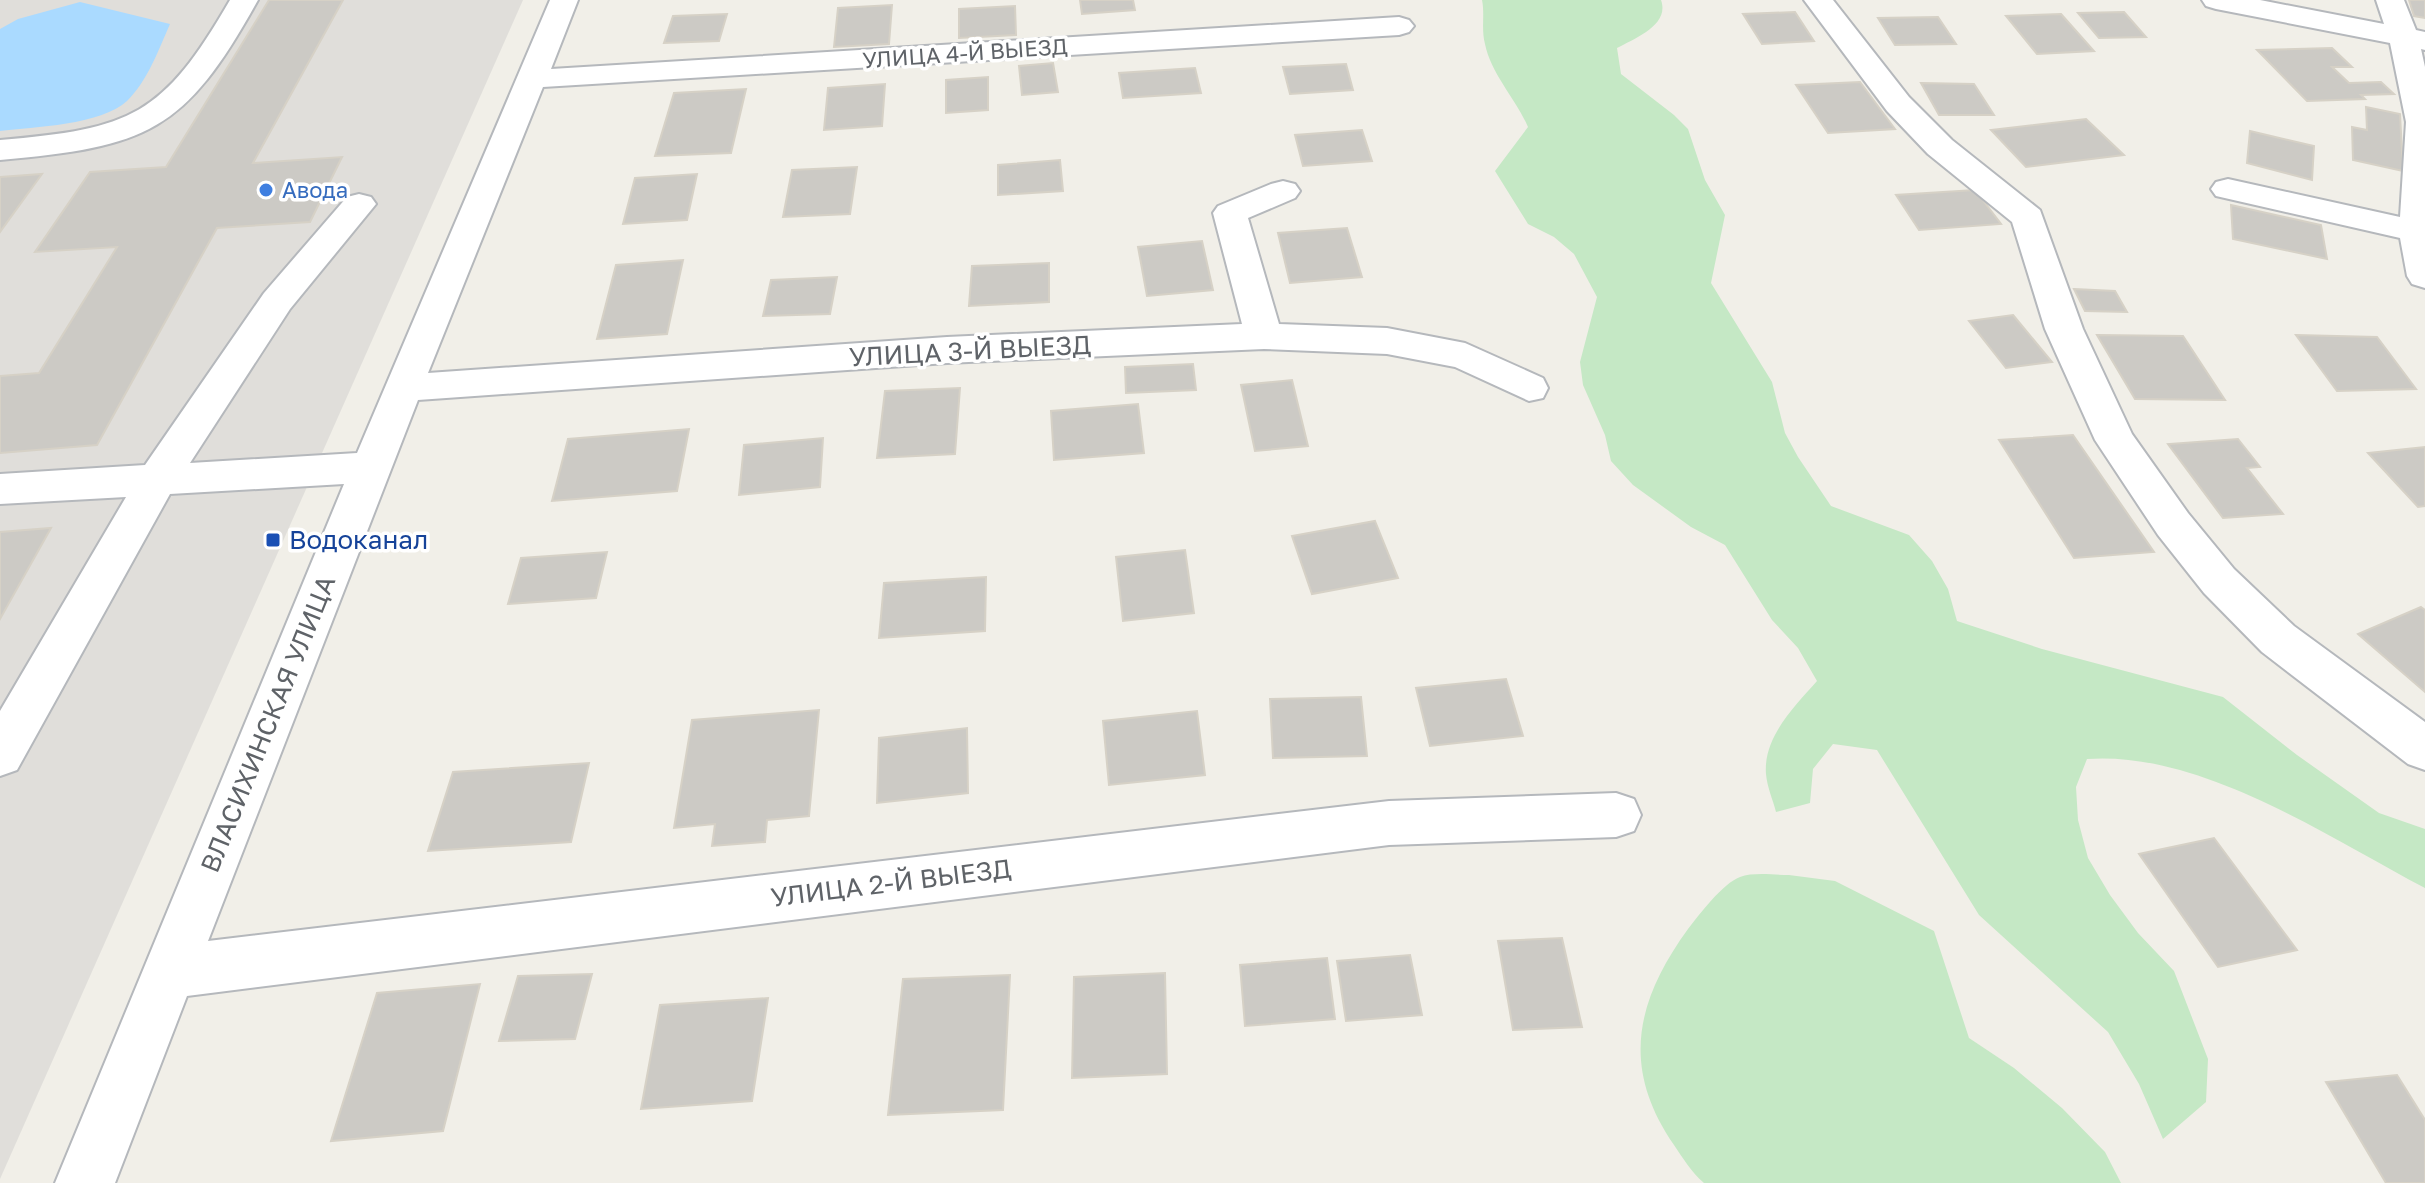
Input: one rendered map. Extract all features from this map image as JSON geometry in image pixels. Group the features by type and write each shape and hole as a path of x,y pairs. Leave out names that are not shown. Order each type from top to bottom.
{"street":[{"path":"0,150 77,144 123,132 152,119 185,91 219,47 244,0"},
{"name":"ВЛАСИХИНСКАЯ УЛИЦА","path":"85,1183 371,467 564,0"},
{"path":"1818,0 1898,104 1940,147 2028,217 2064,329 2115,440 2173,524 2219,581 2278,639 2425,749"},
{"path":"2216,0 2414,38"},
{"path":"2390,0 2414,38 2422,122 2421,232 2425,276"},
{"name":"УЛИЦА 4-Й ВЫЕЗД","path":"530,79 1399,26"},
{"path":"2228,189 2421,232"},
{"path":"1264,336 1230,213 1283,191"},
{"path":"0,755 157,480 277,301 359,204"},
{"name":"УЛИЦА 3-Й ВЫЕЗД","path":"403,388 947,350 1264,336 1387,341 1465,356 1529,388"},
{"path":"0,489 371,467"},
{"name":"УЛИЦА 2-Й ВЫЕЗД","path":"168,972 1389,823 1616,815"}],"shaded area":[{"path":"0,0 523,0 0,1179"}],"green space":[{"path":"1482,0 1661,0 1662,9 1656,24 1617,48 1621,74 1688,129 1705,180 1725,215 1711,283 1772,382 1785,433 1831,506 1909,535 1932,561 1948,589 1957,621 2042,649 2223,697 2379,813 2425,829 2425,888 2305,822 2218,783 2174,768 2130,760 2087,759 2076,787 2078,820 2088,858 2138,933 2174,971 2208,1059 2206,1102 2163,1139 2139,1084 2108,1032 1979,915 1877,750 1833,744 1813,769 1810,803 1776,812 1766,774 1770,747 1782,723 1817,681 1798,648 1772,620 1725,545 1691,527 1633,485 1611,461 1605,435 1583,385 1580,362 1597,297 1574,254 1554,237 1528,224 1495,171 1528,127 1488,55"},
{"path":"1745,875 1789,875 1835,881 1934,931 1969,1038 2014,1068 2062,1108 2105,1152 2121,1183 1704,1183 1699,1179 1657,1117 1646,1089 1641,1062 1641,1036 1646,1009 1670,956 1719,892"}],"water":[{"path":"80,2 170,24 141,84 127,101 101,115 66,124 0,131 0,29 18,19"}],"building":[{"path":"269,0 343,0 253,163 342,157 310,222 217,228 97,445 0,453 0,376 39,373 117,247 35,252 90,172 166,167"},
{"path":"1080,0 1133,0 1135,10 1082,14"},
{"path":"2409,0 2425,0 2425,18 2414,16"},
{"path":"892,5 889,44 834,47 838,8"},
{"path":"1015,6 1016,35 959,38 959,9"},
{"path":"1795,12 1814,41 1762,44 1743,14"},
{"path":"2124,12 2146,37 2099,38 2078,13"},
{"path":"727,14 719,41 664,43 673,16"},
{"path":"2061,14 2094,51 2037,54 2006,16"},
{"path":"1938,17 1956,44 1895,45 1878,18"},
{"path":"2332,48 2352,67 2332,67 2349,83 2381,82 2394,94 2361,95 2365,99 2307,101 2257,50"},
{"path":"1053,63 1058,92 1022,95 1019,66"},
{"path":"1346,64 1353,90 1290,94 1283,67"},
{"path":"1195,68 1201,93 1123,98 1119,73"},
{"path":"988,77 988,110 946,113 946,80"},
{"path":"1860,82 1895,129 1828,133 1796,85"},
{"path":"1921,83 1974,84 1994,115 1939,115"},
{"path":"885,84 882,126 824,130 828,88"},
{"path":"746,89 731,153 655,156 674,93"},
{"path":"2366,107 2400,114 2403,171 2353,160 2352,127 2367,130"},
{"path":"2086,119 2124,155 2026,167 1991,130"},
{"path":"1362,130 1372,161 1303,166 1295,135"},
{"path":"2250,131 2314,146 2312,180 2247,163"},
{"path":"1060,160 1063,191 998,195 998,165"},
{"path":"857,167 850,214 783,217 792,170"},
{"path":"42,174 0,232 0,177"},
{"path":"697,174 687,220 623,224 635,178"},
{"path":"1975,190 2001,224 1919,230 1896,195"},
{"path":"2231,205 2321,225 2327,259 2233,239"},
{"path":"1347,228 1362,277 1290,283 1278,233"},
{"path":"1202,241 1213,290 1147,296 1138,247"},
{"path":"683,260 667,334 597,339 616,265"},
{"path":"1049,263 1049,302 969,306 972,266"},
{"path":"837,277 830,314 763,316 771,280"},
{"path":"2074,289 2115,291 2127,312 2085,311"},
{"path":"2013,315 2052,362 2006,368 1969,321"},
{"path":"2097,335 2183,336 2225,400 2135,399"},
{"path":"2296,335 2377,337 2416,389 2337,391"},
{"path":"1193,364 1196,390 1126,393 1125,367"},
{"path":"1292,380 1308,446 1255,451 1241,385"},
{"path":"960,388 955,454 877,458 885,391"},
{"path":"1138,404 1144,453 1054,460 1051,411"},
{"path":"689,429 677,491 552,501 568,439"},
{"path":"2073,435 2154,552 2074,558 1999,440"},
{"path":"823,438 820,487 739,495 744,445"},
{"path":"2238,439 2260,467 2247,468 2283,514 2223,518 2168,444"},
{"path":"2425,447 2425,506 2418,507 2368,453"},
{"path":"1375,521 1398,578 1312,594 1292,536"},
{"path":"51,528 0,619 0,532"},
{"path":"1185,550 1194,613 1123,621 1116,557"},
{"path":"607,552 596,598 508,604 521,558"},
{"path":"986,577 985,631 879,638 884,583"},
{"path":"2421,607 2425,610 2425,692 2358,634"},
{"path":"1506,679 1523,736 1430,746 1416,688"},
{"path":"1361,697 1367,756 1273,758 1270,699"},
{"path":"819,710 809,816 767,820 765,842 712,846 715,824 674,828 692,720"},
{"path":"1197,711 1205,775 1109,785 1103,721"},
{"path":"967,728 968,793 877,803 879,738"},
{"path":"589,763 571,842 428,851 453,772"},
{"path":"2214,838 2297,950 2218,967 2139,854"},
{"path":"1562,938 1582,1027 1513,1030 1498,941"},
{"path":"1410,955 1422,1015 1346,1021 1337,961"},
{"path":"1327,958 1335,1019 1245,1026 1240,965"},
{"path":"1165,973 1167,1074 1072,1078 1074,977"},
{"path":"592,974 575,1039 499,1041 518,976"},
{"path":"1010,975 1003,1110 888,1115 903,979"},
{"path":"480,984 443,1131 331,1141 377,993"},
{"path":"768,998 752,1101 641,1109 660,1005"},
{"path":"2397,1075 2425,1120 2425,1183 2386,1183 2326,1082"}],"place":[{"name":"Авода","path":"266,190"},
{"name":"Водоканал","path":"273,540"}]}
